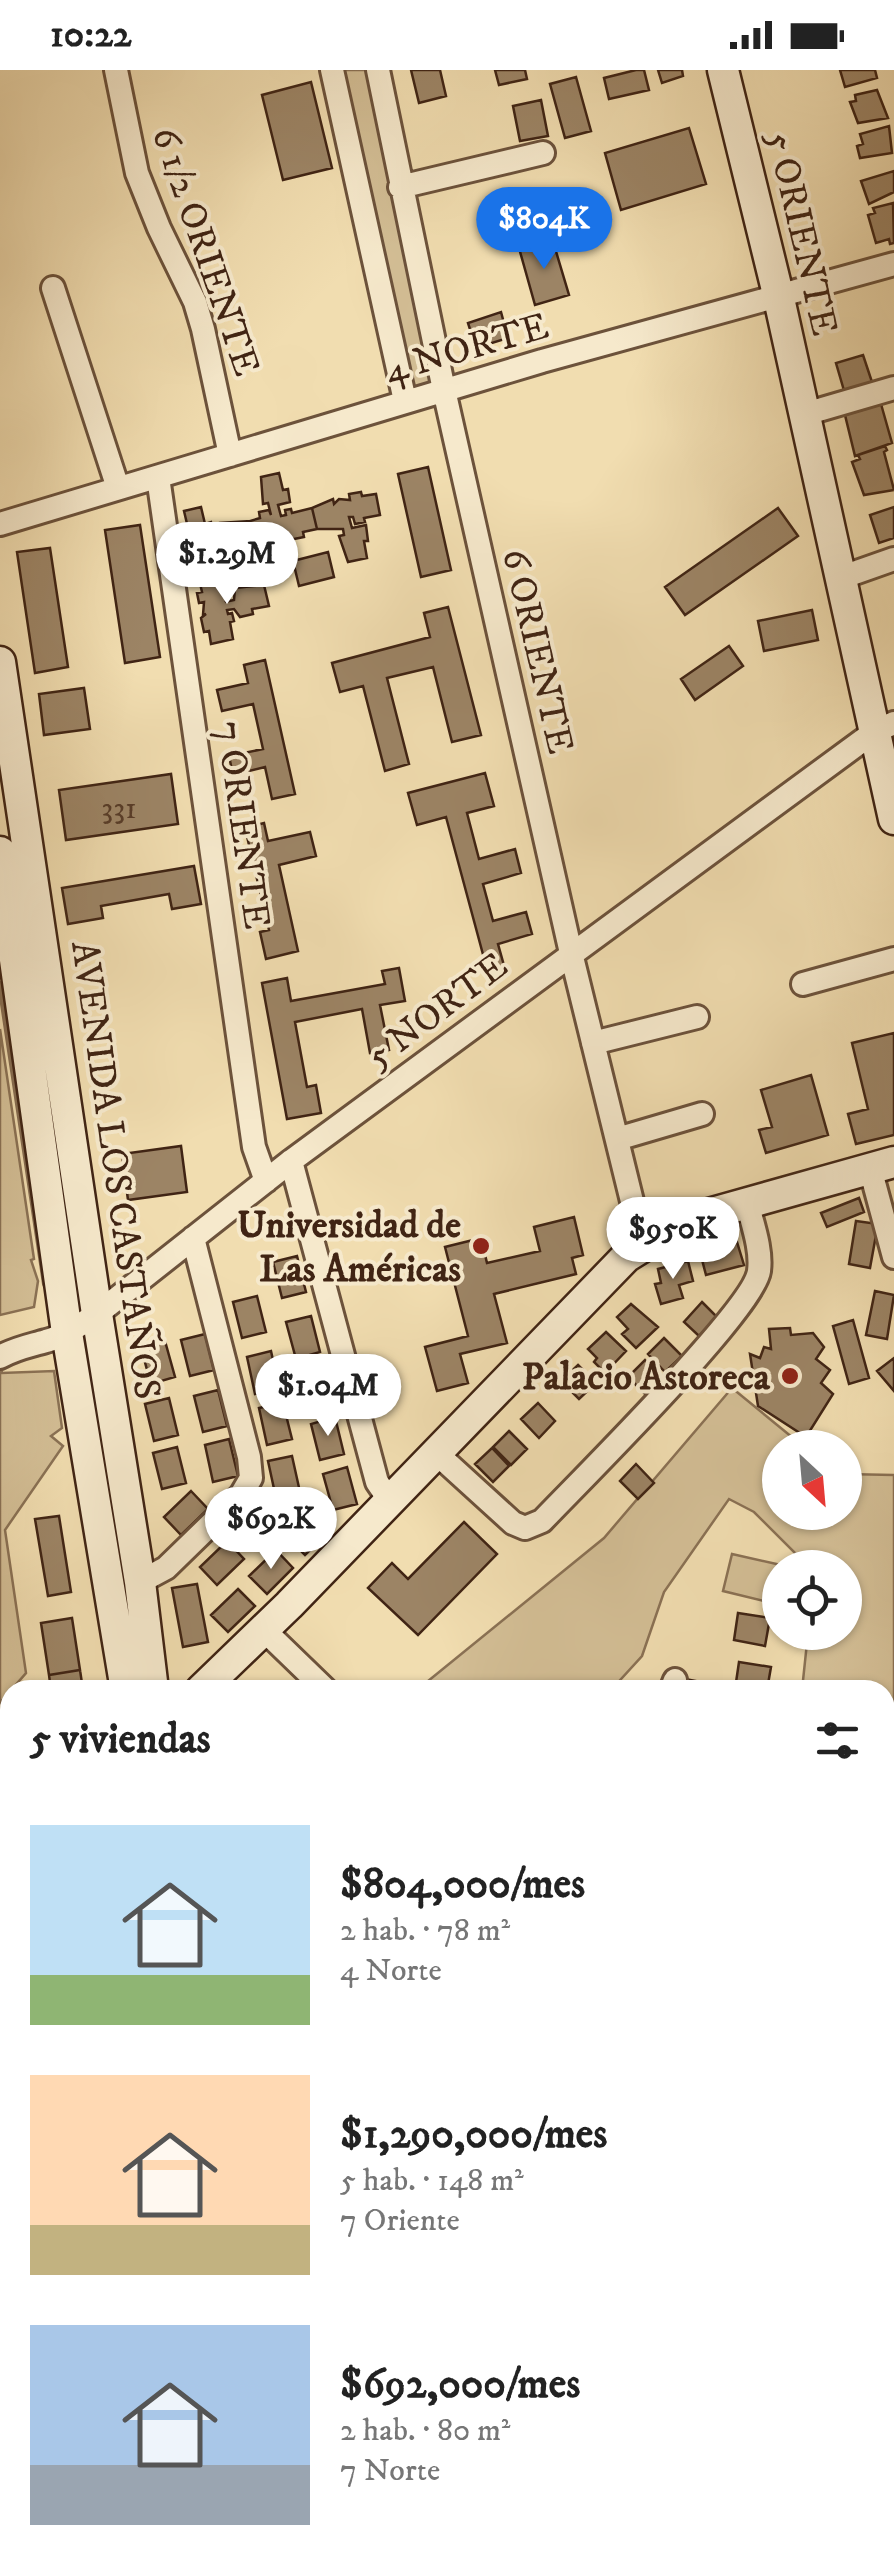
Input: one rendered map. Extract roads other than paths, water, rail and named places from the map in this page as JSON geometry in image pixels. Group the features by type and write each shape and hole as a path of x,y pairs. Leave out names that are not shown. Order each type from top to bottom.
{"main road":[{"name":"5 ORIENTE","path":"723,70 778,294 840,578 884,728 894,819"},
{"name":"AVENIDA LOS CASTAÑOS","path":"0,662 153,1680"},
{"name":"AVENIDA LOS CASTAÑOS","path":"0,852 67,1333 124,1680"},
{"path":"212,1680 615,1268 643,1246 698,1218 882,1165"}],"street":[{"name":"6 1/2 ORIENTE","path":"116,70 138,173 204,329 230,454"},
{"path":"332,70 405,402"},
{"name":"6 ORIENTE","path":"378,70 444,390 571,952 643,1246"},
{"path":"400,187 543,153"},
{"name":"4 NORTE","path":"0,524 444,390 894,264"},
{"path":"53,288 118,488"},
{"path":"804,414 894,388"},
{"name":"7 ORIENTE","path":"158,477 253,1136 266,1182"},
{"path":"840,578 894,559"},
{"name":"5 NORTE","path":"7,1346 47,1341 97,1314 291,1161 571,952 884,728"},
{"path":"803,984 894,960"},
{"path":"594,1043 697,1016"},
{"path":"617,1139 702,1114"},
{"path":"291,1161 377,1482 390,1501"},
{"path":"882,1165 894,1256"},
{"path":"436,1452 513,1523 525,1528 542,1521 675,1382 749,1292 759,1274 759,1254 747,1202"},
{"path":"140,1582 166,1568 234,1502 251,1478 193,1238"},
{"path":"264,1630 316,1680"}],"waterway":[{"path":"0,984 45,1284"}],"place":[{"name":"Universidad de Las Américas","path":"481,1246"},
{"name":"Palacio Astoreca","path":"790,1376"}]}
